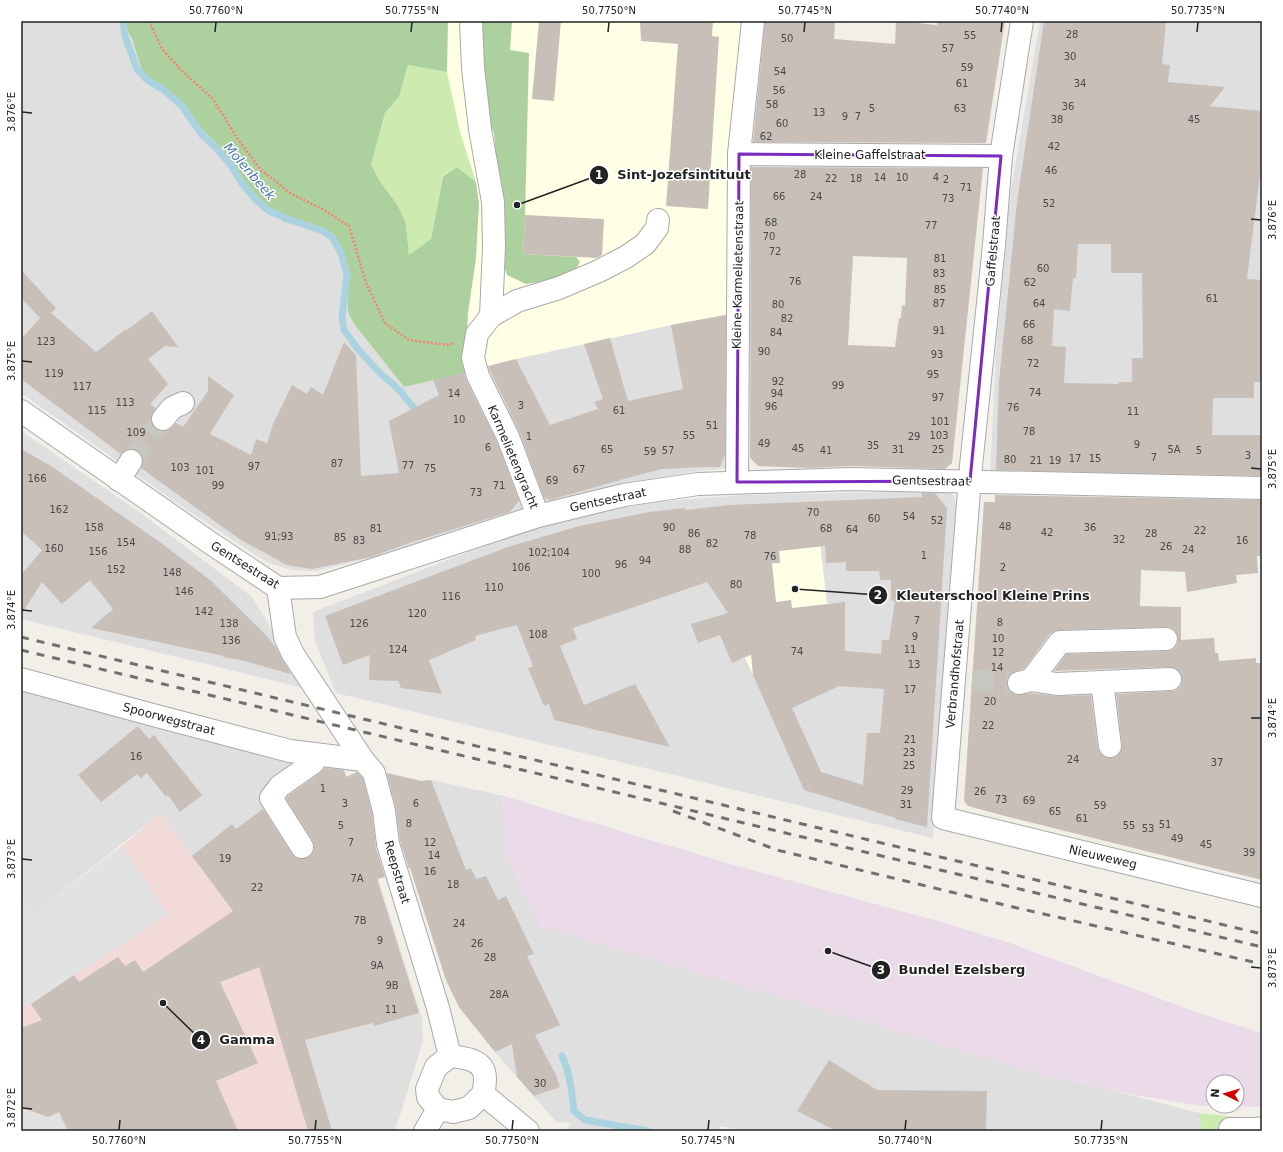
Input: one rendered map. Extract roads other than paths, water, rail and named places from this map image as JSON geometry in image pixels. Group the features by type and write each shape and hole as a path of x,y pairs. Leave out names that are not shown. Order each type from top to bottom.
{"street":[{"path":"471,21 473,68 480,129 493,202 494,247 491,316"},
{"name":"Kleine Karmelietenstraat","path":"737,482 740,154 753,21"},
{"name":"Gaffelstraat","path":"970,482 994,245 1001,156 1022,21"},
{"name":"Kleine Gaffelstraat","path":"740,154 1001,156"},
{"path":"491,316 517,301 559,288 599,271 626,257 645,244 657,228 658,220"},
{"name":"Karmelietengracht","path":"491,316 477,334 473,358 478,376 508,437 538,516"},
{"path":"163,419 172,408 183,403"},
{"name":"Gentsestraat","path":"21,411 119,480 278,588 320,587 538,516 624,495 698,484 851,479 1262,488"},
{"path":"119,480 131,461"},
{"name":"Verbrandhofstraat","path":"943,818 963,680 970,482"},
{"name":"Reepstraat","path":"278,588 285,637 293,654 363,760 374,773 384,811 388,844 438,1008 450,1056"},
{"path":"1166,639 1060,642 1025,682 1057,684 1170,679"},
{"name":"Spoorwegstraat","path":"21,679 153,716 290,751 363,760"},
{"path":"1102,682 1110,746"},
{"path":"302,847 271,798 280,786 313,763 318,755"},
{"name":"Nieuweweg","path":"943,818 1262,896"},
{"path":"450,1056 470,1058 482,1067 485,1078 483,1094 469,1108 453,1112 438,1109 428,1097 427,1090 436,1067 450,1056"},
{"path":"483,1094 528,1131"},
{"path":"425,1131 438,1109"},
{"path":"1230,1129 1262,1128"}],"waterway":[{"name":"Molenbeek","path":"123,21 125,36 137,69 147,80 164,90 182,106 202,135 230,164 241,182 256,200 269,211 323,231 333,238 341,253 347,274 342,317 344,330 357,348 378,371 399,390 419,414"},
{"name":"Molenbeek","path":"562,1056 569,1076 574,1111 585,1120 648,1131"}],"tunnel":[{"path":"131,461 163,419"},
{"path":"972,680 1019,683"}],"railway":[{"path":"21,637 1262,934"},
{"path":"21,650 1262,947"},
{"path":"673,811 777,850 1013,907 1262,964"}],"place":[{"name":"Sint-Jozefsintituut","path":"517,205"},
{"name":"Kleuterschool Kleine Prins","path":"795,589"},
{"name":"Bundel Ezelsberg","path":"828,951"},
{"name":"Gamma","path":"163,1003"}]}
